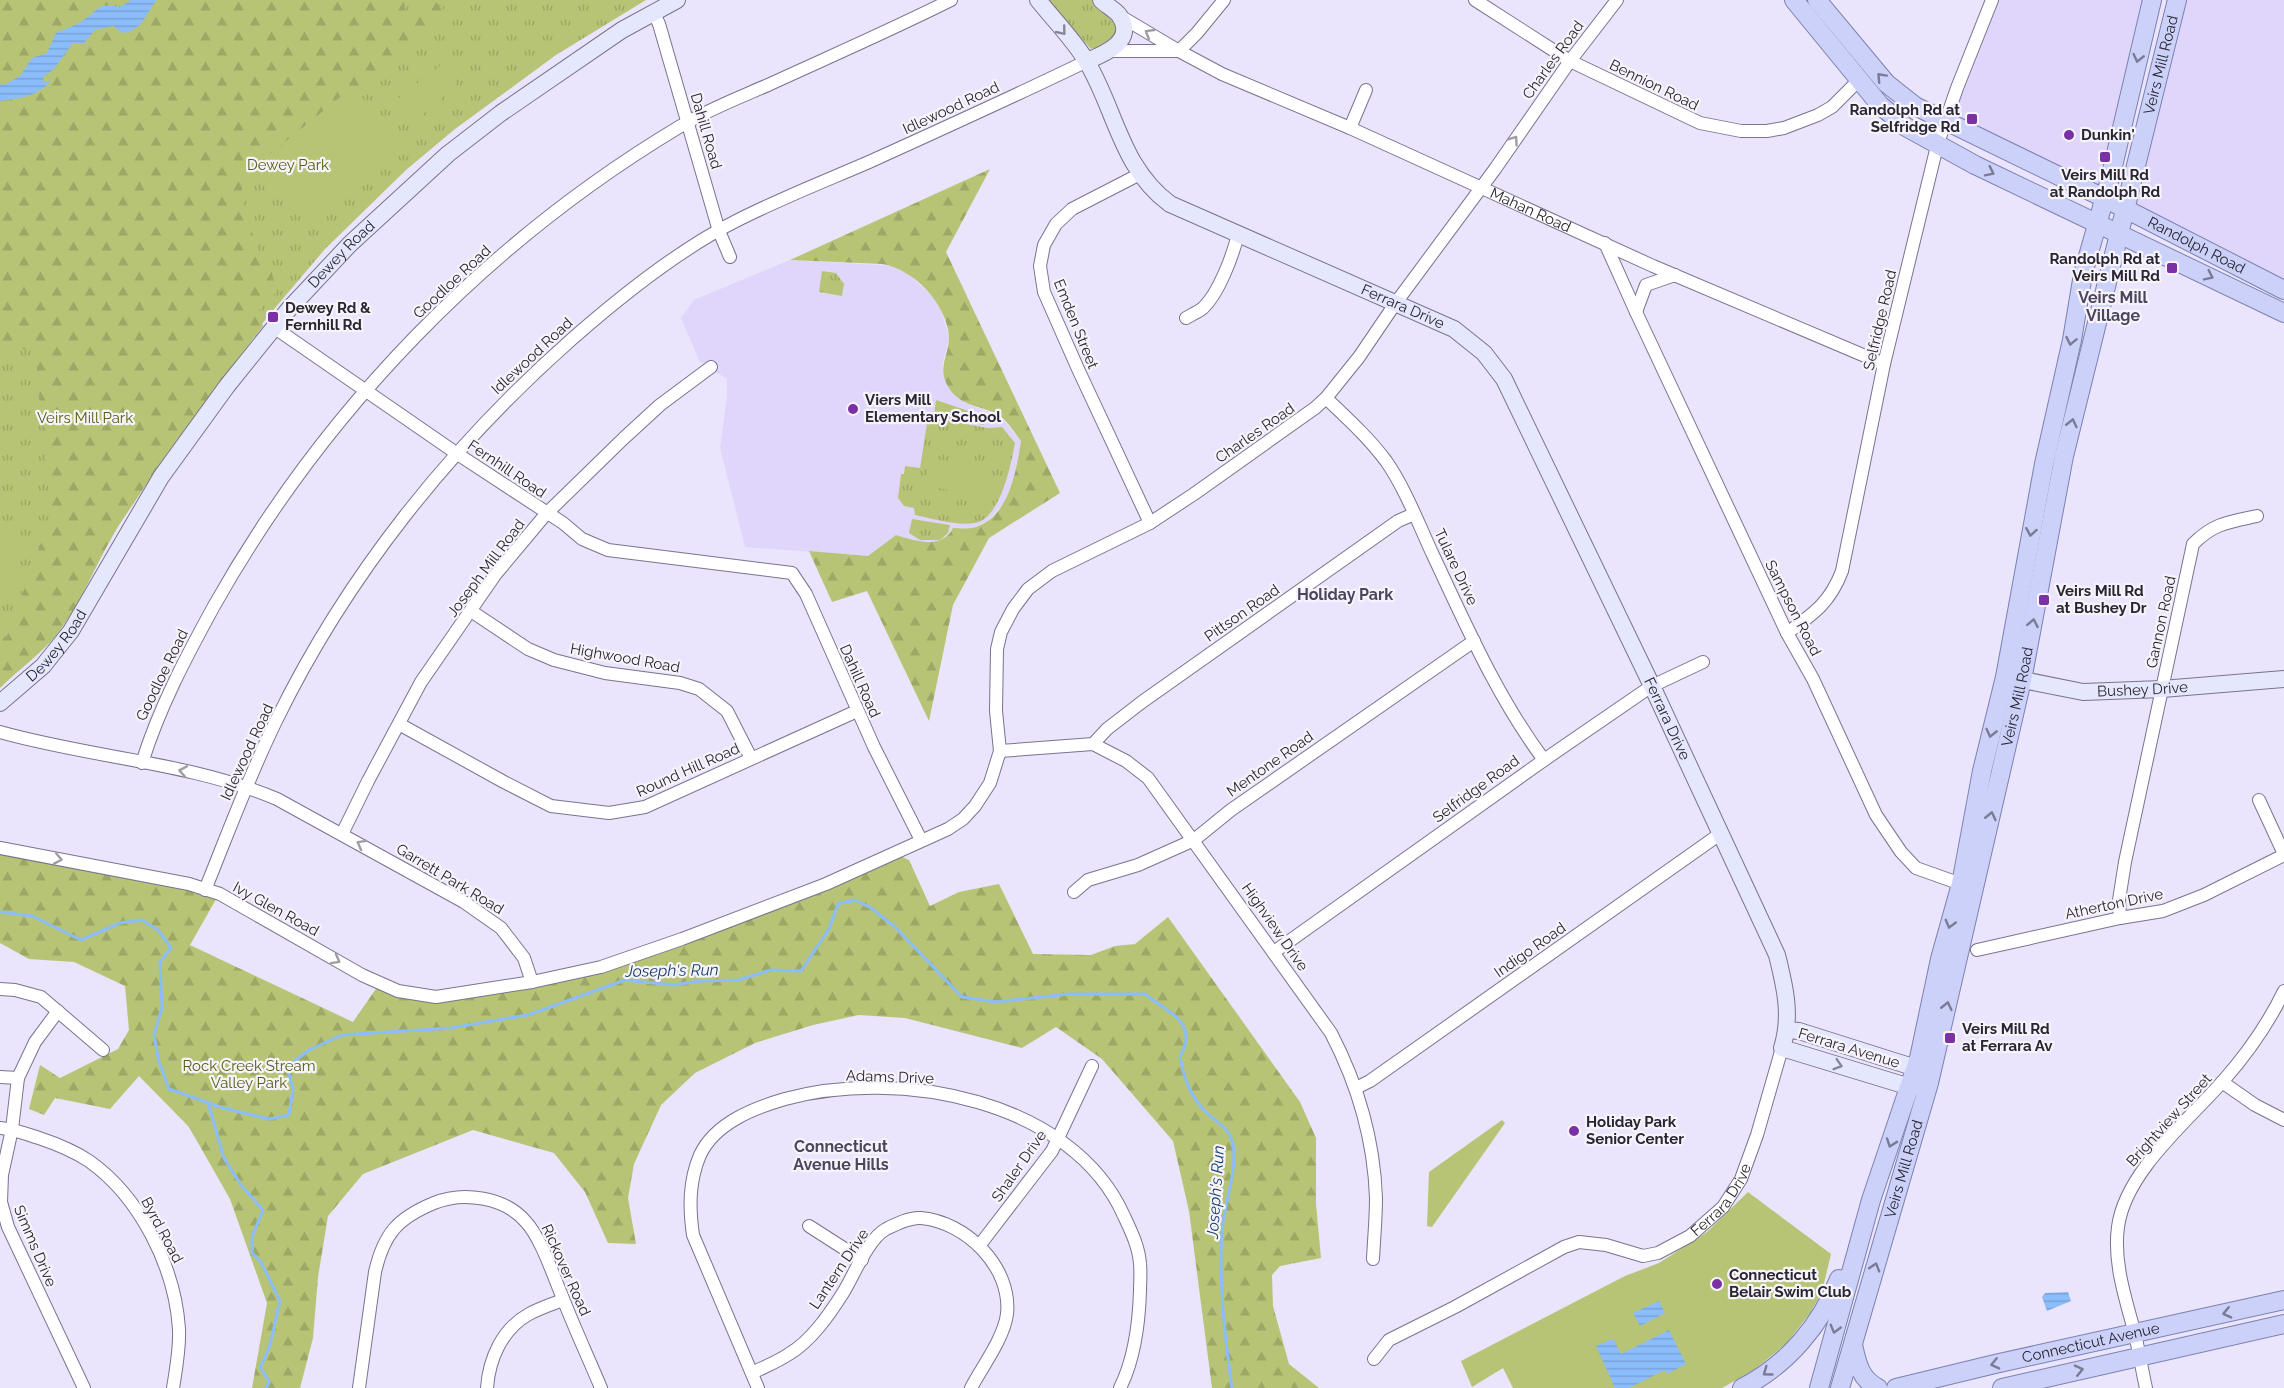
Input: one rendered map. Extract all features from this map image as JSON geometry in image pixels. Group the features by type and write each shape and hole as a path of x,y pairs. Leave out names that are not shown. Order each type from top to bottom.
{"main road":[{"name":"Randolph Road","path":"1794,0 1880,105 1906,127 1937,146 2284,313"},
{"name":"Randolph Road","path":"1817,0 1886,83 1915,106 2104,198 2284,290"},
{"name":"Veirs Mill Road","path":"1819,1388 1871,1200 1916,1068 1940,959 1960,884 1982,771 2013,678 2054,412 2072,340 2083,274 2104,198 2152,0"},
{"name":"Veirs Mill Road","path":"1840,1388 1929,1083 2013,678 2064,456 2177,0"},
{"path":"1742,1388 1777,1365 1810,1332 1830,1301 1871,1200"},
{"name":"Connecticut Avenue","path":"1896,1388 2284,1300"},
{"name":"Connecticut Avenue","path":"2002,1388 2284,1324"},
{"path":"1853,1343 1861,1374 1871,1385 1878,1388"}],"street":[{"name":"Dewey Road","path":"0,703 43,666 71,631 161,477 226,386 290,309 350,244 448,154 548,79 622,30 677,0"},
{"name":"Goodloe Road","path":"142,763 152,732 186,658 236,567 289,489 365,390 438,314 527,235 609,171 688,122 951,0"},
{"path":"1038,0 1087,61"},
{"name":"Mahan Road","path":"1101,0 1119,15 1222,74 1350,128 1675,275 1884,364"},
{"path":"1179,51 1224,0"},
{"name":"Bennion Road","path":"1475,0 1570,61 1700,123 1741,131 1767,131 1784,128 1818,116 1832,107 1859,80"},
{"name":"Charles Road","path":"921,840 948,829 975,806 990,783 1000,751 996,711 997,650 1001,632 1013,609 1028,589 1052,571 1150,523 1316,408 1326,398 1359,357 1395,303 1479,187 1495,169 1570,61 1617,0"},
{"name":"Selfridge Road","path":"1787,633 1818,611 1835,589 1842,571 1884,364 1937,146 1992,0"},
{"name":"Dahill Road","path":"653,12 659,24 719,231 730,257"},
{"path":"1111,51 1121,40 1124,28 1119,15"},
{"name":"Mahan Road","path":"1087,61 1111,51 1179,51"},
{"name":"Ferrara Drive","path":"1087,61 1133,164 1156,194 1170,204 1454,329 1484,353 1504,379 1652,686 1777,955 1785,987 1788,1030 1757,1135 1741,1179 1723,1207 1690,1236 1658,1253 1643,1256 1595,1243 1579,1242 1563,1247 1455,1307 1389,1340 1374,1359"},
{"name":"Idlewood Road","path":"205,890 246,786 277,718 334,616 398,524 456,453 528,378 595,319 658,270 735,221 969,118 1087,61"},
{"path":"1350,128 1366,90"},
{"name":"Emden Street","path":"1140,174 1072,209 1056,224 1044,245 1040,267 1044,292 1150,523"},
{"path":"1186,318 1202,308 1213,296 1235,250 1238,234"},
{"name":"Sampson Road","path":"1605,243 1635,312 1787,633 1813,679 1876,815 1901,852 1916,868 1960,884"},
{"path":"1635,312 1646,285 1675,275"},
{"name":"Fernhill Road","path":"275,328 546,514 563,523 582,539 608,550 748,567"},
{"name":"Joseph Mill Road","path":"342,834 421,682 495,575 546,514 653,411 711,367"},
{"name":"Tulare Drive","path":"1326,398 1361,432 1386,462 1414,514 1474,641 1520,727 1544,760"},
{"name":"Pittson Road","path":"1093,744 1107,729 1142,702 1389,528 1414,514"},
{"name":"Gannon Road","path":"2120,918 2119,900 2125,862 2193,544 2205,532 2222,523 2257,516"},
{"name":"Dahill Road","path":"748,567 792,573 806,594 857,711 921,840"},
{"name":"Highwood Road","path":"471,611 528,649 554,660 605,673 680,683 699,689 727,711 751,758"},
{"name":"Mentone Road","path":"1074,892 1088,880 1138,865 1194,840 1241,803 1474,641"},
{"name":"Selfridge Road","path":"1274,952 1652,686 1703,662"},
{"name":"Bushey Drive","path":"2013,678 2083,692 2162,689 2284,679"},
{"name":"Round Hill Road","path":"399,724 551,806 609,813 645,807 857,711"},
{"name":"Garrett Park Road","path":"0,732 142,763 216,776 278,799 464,902 501,928 524,958 532,982"},
{"path":"1000,751 1093,744"},
{"name":"Highview Drive","path":"1093,744 1126,761 1148,778 1331,1033 1346,1062 1367,1122 1376,1198 1373,1259"},
{"path":"2259,800 2284,855"},
{"name":"Indigo Road","path":"1356,1088 1370,1081 1720,834"},
{"path":"532,982 601,967 682,939 826,884 921,840"},
{"name":"Ivy Glen Road","path":"0,848 189,884 219,894 362,975 398,991 436,996 532,982"},
{"name":"Atherton Drive","path":"1977,950 2120,918 2163,911 2204,895 2284,855"},
{"path":"0,989 15,990 41,997 103,1050"},
{"name":"Brightview Street","path":"2146,1388 2118,1264 2118,1227 2124,1202 2134,1182 2150,1161 2243,1057 2267,1023 2284,991"},
{"name":"Simms Drive","path":"58,1011 35,1042 18,1078 6,1128 1,1202 8,1227 84,1388"},
{"name":"Ferrara Avenue","path":"1782,1048 1910,1087 1929,1083 1916,1068 1788,1030"},
{"name":"Shaler Drive","path":"980,1246 1052,1150 1092,1066"},
{"path":"0,1077 18,1078"},
{"path":"2223,1082 2255,1105 2284,1120"},
{"name":"Adams Drive","path":"758,1388 693,1235 689,1193 701,1154 728,1124 746,1113 800,1096 838,1090 891,1089 931,1092 974,1101 1018,1117 1058,1138 1088,1163 1117,1200 1135,1240 1140,1263 1139,1321 1133,1351 1120,1388"},
{"name":"Byrd Road","path":"6,1128 63,1146 90,1162 138,1209 169,1277 179,1328 173,1388"},
{"name":"Rickover Road","path":"359,1388 379,1255 386,1239 410,1213 438,1201 472,1196 491,1200 514,1211 527,1223 548,1261 601,1388"},
{"name":"Lantern Drive","path":"752,1373 790,1354 813,1334 842,1295 873,1242 884,1230 918,1218 943,1222 980,1246 995,1266 1006,1290 1007,1314 1002,1330 971,1388"},
{"path":"809,1226 862,1260"},
{"path":"487,1388 489,1368 494,1352 509,1331 528,1315 563,1300"}],"shaded area":[{"path":"1992,0 2152,0 2104,198 1946,122"},
{"path":"2177,0 2284,0 2284,290 2124,209"},
{"name":"Viers Mill Elementary School","path":"790,260 895,266 908,273 939,303 949,338 942,366 964,403 1000,416 1021,441 1013,481 1004,503 988,521 972,528 953,528 941,541 919,542 896,535 868,556 745,547 720,448 727,397 727,379 700,362 681,318 694,300"}],"green space":[{"path":"0,0 646,0 556,55 455,129 406,170 325,249 211,388 117,528 74,606 0,686"},
{"path":"0,0 114,0 109,5 97,8 83,21 56,33 48,53 32,58 20,76 4,85 0,84"},
{"name":"Veirs Mill Park","path":"157,0 404,0 405,10 412,14 429,0 434,0 450,16 373,86 354,86 255,166 242,188 242,199 262,265 269,263 277,291 258,311 263,326 192,419 125,515 65,624 48,645 0,688 0,634 7,637 51,515 35,351 0,346 0,101 30,97 43,91 82,53 80,42 84,43 95,30 113,25 142,25 147,12"},
{"path":"1046,0 1092,0 1115,23 1113,44 1091,49"},
{"path":"441,65 447,67 457,78 456,86 414,122 408,123 396,110 394,102"},
{"name":"Dewey Park","path":"355,89 403,146 308,226 260,169"},
{"path":"990,169 946,252 1060,493 989,538 953,605 929,721 867,591 832,602 809,551 868,556 896,535 928,542 942,539 953,528 972,528 985,523 995,515 1008,493 1021,441 1000,416 963,401 951,391 946,383 943,370 949,337 947,325 935,301 917,281 894,267 882,264 790,260"},
{"path":"822,271 836,273 844,284 842,296 819,292"},
{"path":"936,400 986,417 984,425 934,416"},
{"path":"928,417 988,428 1002,427 1015,443 1003,489 992,511 984,519 975,523 960,524 915,515 914,508 904,506 898,498 901,474 904,474 905,466 920,468"},
{"path":"931,458 991,471 986,498 925,485"},
{"path":"912,519 950,525 948,533 940,540 920,540 909,533"},
{"path":"0,533 26,541 10,595 0,591"},
{"name":"Rock Creek Stream Valley Park","path":"0,848 219,894 190,945 353,1022 380,983 436,997 601,967 893,853 909,860 930,906 959,892 999,884 1033,954 1091,955 1115,946 1135,944 1168,917 1300,1102 1316,1138 1316,1204 1321,1258 1280,1266 1272,1275 1273,1306 1289,1364 1319,1388 1212,1388 1189,1211 1173,1141 1102,1059 1056,1027 1022,1048 905,1018 859,1015 813,1025 755,1043 695,1073 661,1105 634,1164 628,1198 636,1244 608,1243 585,1192 554,1153 473,1130 363,1174 328,1216 318,1277 313,1338 300,1388 252,1388 267,1303 230,1199 189,1127 139,1076 110,1109 55,1098 44,1115 29,1109 40,1065 60,1078 118,1049 129,1030 125,986 74,962 29,959 0,943"},
{"path":"1502,1120 1505,1123 1432,1227 1427,1226 1429,1172"},
{"name":"Connecticut Belair Swim Club","path":"1748,1192 1831,1254 1822,1292 1810,1313 1787,1343 1754,1370 1722,1388 1513,1388 1503,1368 1472,1387 1461,1361 1625,1276 1659,1263 1707,1232"}],"water":[{"path":"131,0 157,0 135,29 122,33 113,26 95,30 84,43 73,43 54,69 43,77 44,82 51,81 46,86 28,96 0,101 0,84 4,85 20,76 32,58 47,53 56,33 79,23 98,8 120,7"},
{"path":"2068,1292 2071,1301 2047,1311 2042,1297 2045,1293"},
{"path":"1659,1301 1665,1313 1640,1326 1633,1313"},
{"path":"1669,1330 1686,1364 1667,1374 1665,1370 1629,1388 1615,1388 1596,1346 1614,1340 1621,1354"}],"waterway":[{"name":"Joseph's Run","path":"0,912 32,916 81,940 120,923 142,920 158,930 171,948 160,962 162,1008 154,1035 159,1062 169,1089 223,1108 269,1119 289,1115 293,1089 287,1067 309,1050 342,1035 451,1028 528,1015 625,980 673,985 701,981 738,980 771,970 801,971 829,929 838,904 855,900 871,908 896,928 962,997 996,1002 1069,994 1145,994 1171,1013 1184,1026 1185,1045 1180,1057 1189,1088 1202,1108 1227,1131 1232,1139 1234,1164 1221,1242 1224,1327 1232,1388"},
{"path":"208,1103 224,1158 241,1185 263,1210 252,1237 252,1253 261,1262 280,1301 270,1344 260,1367 269,1381 266,1388"}],"place":[{"name":"Randolph Rd at Selfridge Rd","path":"1972,119"},
{"name":"Dunkin'","path":"2069,135"},
{"name":"Veirs Mill Rd at Randolph Rd","path":"2105,157"},
{"name":"Randolph Rd at Veirs Mill Rd","path":"2172,268"},
{"name":"Dewey Rd & Fernhill Rd","path":"273,317"},
{"name":"Viers Mill Elementary School","path":"853,409"},
{"name":"Veirs Mill Rd at Bushey Dr","path":"2044,600"},
{"name":"Veirs Mill Rd at Ferrara Av","path":"1950,1038"},
{"name":"Holiday Park Senior Center","path":"1574,1131"},
{"name":"Connecticut Belair Swim Club","path":"1717,1284"}],"district":[{"name":"Veirs Mill Village","path":"2113,306"},
{"name":"Holiday Park","path":"1345,594"},
{"name":"Connecticut Avenue Hills","path":"841,1155"}]}
